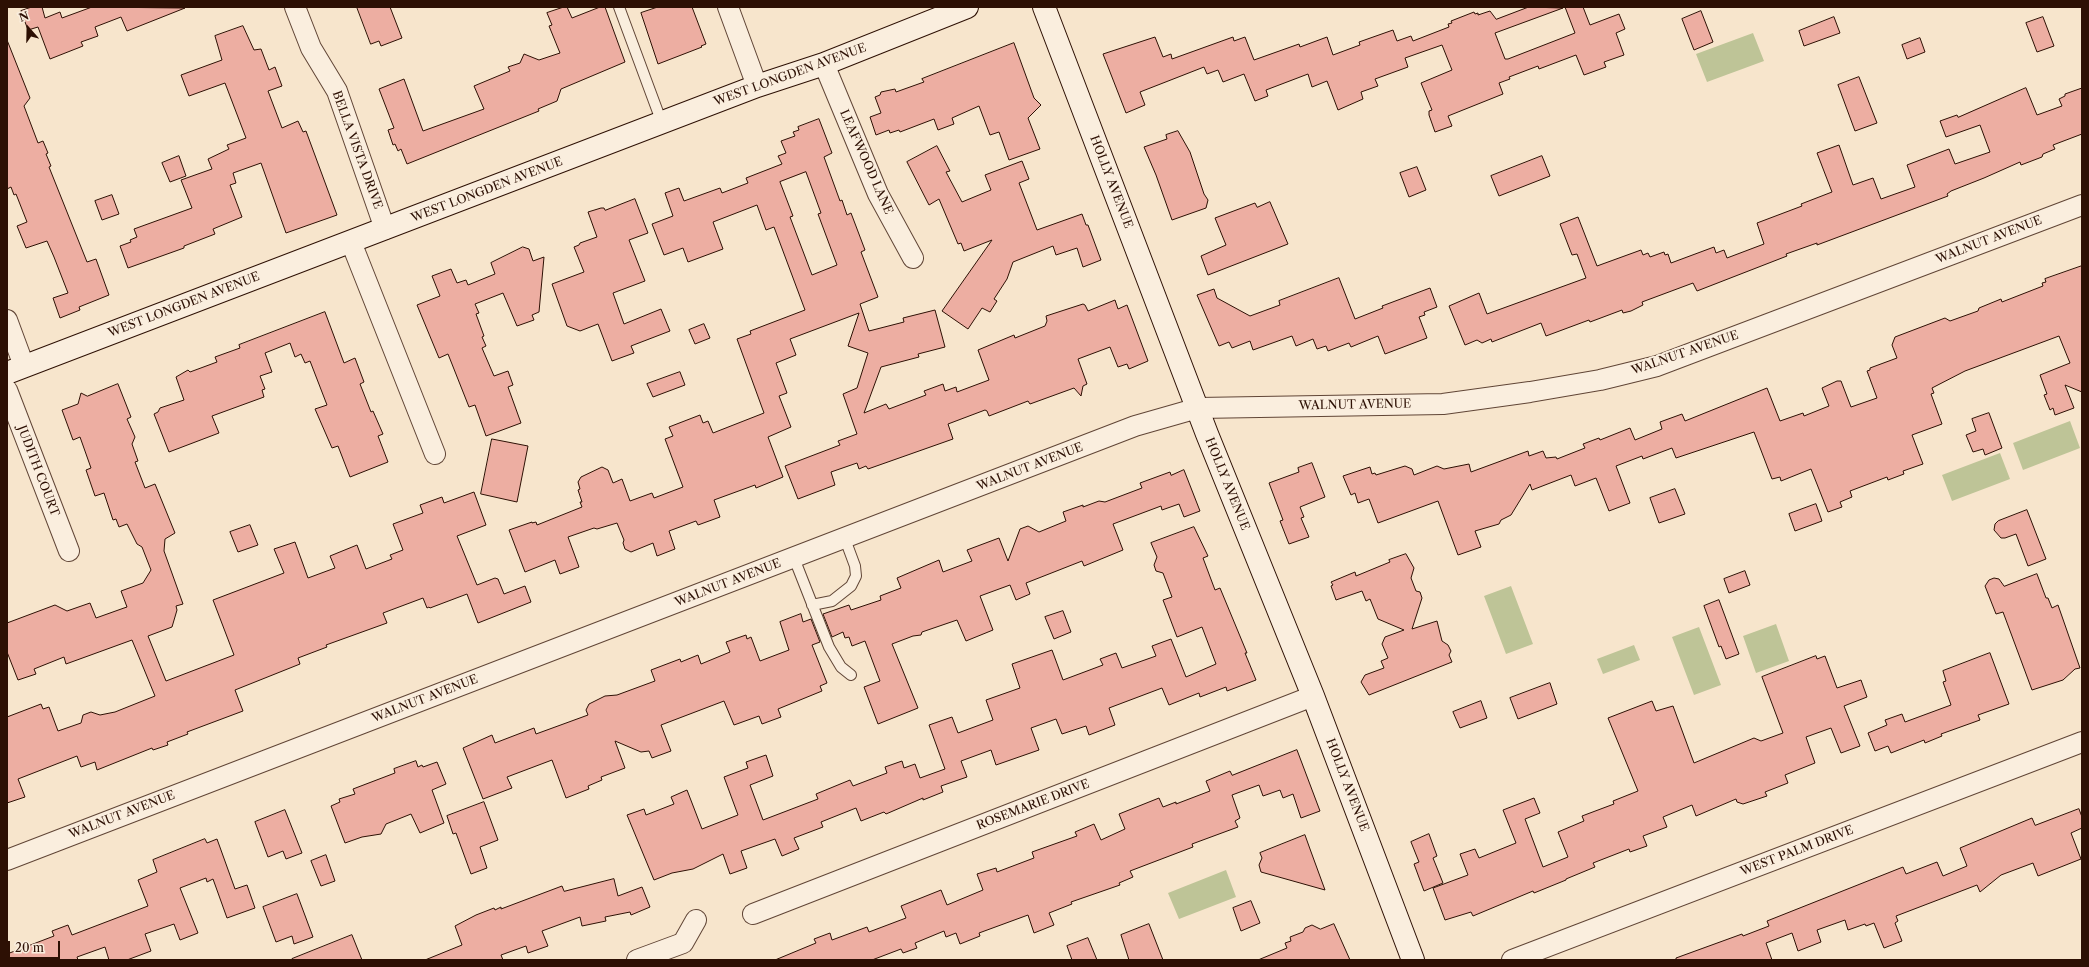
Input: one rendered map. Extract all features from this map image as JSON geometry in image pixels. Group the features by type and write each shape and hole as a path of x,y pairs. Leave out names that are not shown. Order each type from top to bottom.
{"street":[{"name":"BELLA VISTA DRIVE","path":"295,7 310,48 337,91 385,229"},
{"path":"728,7 757,86"},
{"name":"WEST LONGDEN AVENUE","path":"16,370 757,86 824,64 967,7"},
{"name":"HOLLY AVENUE","path":"1044,7 1198,408 1313,696 1413,960"},
{"name":"LEAFWOOD LANE","path":"824,64 878,194 913,258"},
{"name":"WALNUT AVENUE","path":"7,860 845,539 1135,426 1198,408 1443,404 1530,392 1600,380 1657,366 2082,205"},
{"path":"352,242 435,454"},
{"path":"7,320 16,370"},
{"name":"JUDITH COURT","path":"7,390 69,551"},
{"name":"ROSEMARIE DRIVE","path":"753,914 1313,696"},
{"name":"WEST PALM DRIVE","path":"1512,960 2082,742"},
{"path":"637,960 683,942 696,920"}],"lane":[{"path":"620,7 662,123"},
{"path":"812,605 832,600 851,586 856,576 855,566 845,539"},
{"path":"794,558 829,647 841,667 851,675"}],"green space":[{"path":"1753,33 1764,61 1707,82 1696,54"},
{"path":"2070,421 2080,448 2023,470 2013,443"},
{"path":"2000,453 2010,479 1952,501 1942,475"},
{"path":"1511,586 1533,644 1506,654 1484,596"},
{"path":"1776,624 1789,661 1756,673 1743,636"},
{"path":"1699,627 1721,685 1694,695 1672,637"},
{"path":"1634,645 1640,660 1603,674 1597,659"},
{"path":"1226,870 1236,897 1179,919 1168,893"}],"building":[{"path":"32,7 42,7 45,18 60,12 62,18 92,7 185,8 127,31 121,17 95,27 98,36 81,42 83,46 50,59 38,27 28,30 21,11"},
{"path":"357,7 390,7 402,38 381,46 379,41 371,44"},
{"path":"567,7 572,18 600,7 605,7 625,62 561,89 557,101 538,109 539,111 407,164 401,149 398,151 395,144 393,145 388,130 394,128 379,89 404,79 423,131 484,109 474,86 510,71 508,67 520,63 524,54 539,60 560,53 549,26 552,25 547,13"},
{"path":"658,7 692,7 706,44 701,46 702,47 658,64 641,13"},
{"path":"1529,7 1563,8 1495,33 1505,59 1575,33 1565,7 1583,7 1590,25 1619,14 1625,29 1616,33 1624,55 1604,62 1606,67 1584,75 1576,55 1539,69 1538,66 1509,77 1510,79 1499,83 1503,94 1448,116 1452,126 1435,132 1429,115 1429,111 1432,110 1421,83 1452,70 1442,45 1405,58 1408,67 1375,79 1378,86 1361,92 1363,99 1338,110 1327,81 1312,87 1308,74 1266,90 1268,96 1255,101 1244,74 1223,82 1218,70 1207,74 1204,67 1140,92 1145,105 1126,113 1103,54 1155,37 1163,57 1171,54 1172,59 1233,37 1234,41 1245,37 1254,60 1299,44 1300,47 1327,37 1333,55 1360,45 1359,42 1393,30 1397,41 1411,36 1413,41 1449,27 1448,24 1452,23 1451,21 1474,12 1475,14 1478,13 1478,15 1490,11 1496,19"},
{"path":"1701,11 1713,42 1694,50 1682,19"},
{"path":"1834,17 1840,33 1804,46 1799,31"},
{"path":"2043,17 2054,46 2037,52 2026,23"},
{"path":"243,26 254,50 261,49 269,70 275,67 282,86 268,91 282,128 298,121 303,132 306,131 337,215 286,233 261,163 233,173 236,183 230,185 242,217 213,229 215,234 184,246 184,248 128,268 120,246 131,242 130,240 137,237 134,229 192,208 181,180 212,169 208,159 229,149 227,145 246,138 225,83 189,96 181,75 222,60 215,36"},
{"path":"1920,38 1925,52 1907,59 1902,45"},
{"path":"7,40 30,98 24,106 38,143 43,141 48,153 46,154 51,166 49,167 87,262 96,259 109,295 79,307 80,310 60,318 53,298 68,293 54,257 47,241 26,248 17,226 27,222 16,194 14,195 11,187 7,189"},
{"path":"1014,43 1034,98 1041,105 1028,118 1040,149 1009,160 999,132 990,135 979,106 952,118 954,124 938,130 934,119 900,132 899,130 890,133 889,130 876,135 870,117 881,113 875,97 880,95 881,92 895,89 896,92 924,82 922,79"},
{"path":"1859,77 1877,123 1855,131 1838,85"},
{"path":"2026,88 2037,115 2062,106 2059,99 2065,96 2065,94 2082,88 2082,134 2053,145 2055,149 2043,154 2042,157 2021,165 2020,162 1951,191 1947,194 1948,196 1817,245 1817,243 1786,254 1787,256 1697,291 1693,283 1642,302 1643,305 1631,311 1623,313 1622,310 1590,322 1589,320 1546,336 1541,323 1492,342 1491,339 1482,343 1477,340 1465,345 1449,306 1479,293 1487,314 1586,278 1577,254 1572,255 1560,224 1578,217 1597,266 1641,250 1643,255 1648,253 1650,257 1664,252 1665,255 1668,254 1671,263 1714,247 1716,253 1724,250 1727,258 1764,244 1757,223 1802,206 1801,204 1832,192 1817,153 1839,145 1853,185 1873,178 1881,199 1915,187 1907,165 1949,149 1955,164 1990,152 1980,125 1946,137 1940,121 1957,115 1958,117"},
{"path":"819,119 832,153 824,157 840,201 842,200 847,215 851,213 865,250 861,252 878,297 860,304 869,331 904,322 903,318 935,310 945,347 918,354 919,357 881,367 864,413 886,404 889,409 926,395 924,391 943,384 945,391 956,387 957,392 989,380 978,350 1014,335 1015,338 1045,326 1047,321 1046,316 1083,304 1088,311 1115,300 1118,309 1127,305 1148,361 1129,369 1127,364 1118,367 1110,347 1078,359 1087,384 1083,386 1081,396 1074,388 1030,404 1028,401 989,416 985,410 948,424 953,439 868,469 866,466 859,469 857,463 831,472 835,485 798,499 785,466 840,445 838,441 857,434 843,394 857,388 868,353 848,346 859,313 790,339 796,355 776,363 787,393 779,396 791,427 768,437 783,477 756,488 755,485 714,500 720,517 698,525 696,521 669,531 675,549 657,556 653,543 631,552 625,549 623,543 624,540 617,523 597,529 594,528 568,537 579,567 560,574 555,560 525,572 509,530 532,522 536,522 537,525 582,507 578,490 580,489 578,482 581,477 602,467 608,470 613,483 622,479 630,501 652,493 654,498 683,487 665,439 673,436 669,427 700,415 703,423 708,421 713,433 764,413 737,339 751,334 750,331 805,310 774,227 766,230 757,205 713,222 723,249 688,262 683,248 664,255 652,224 673,216 665,193 679,188 684,201 720,188 722,193 748,183 746,178 782,164 778,156 786,153 781,141 795,136 793,132 799,130 798,127","holes":["806,172 821,213 818,214 837,265 812,275 790,217 793,216 780,182"]},
{"path":"1178,131 1190,152 1204,194 1208,200 1206,208 1172,220 1144,147 1167,139 1166,135"},
{"path":"937,146 950,171 946,172 962,202 991,190 985,175 1022,161 1029,179 1019,183 1037,230 1082,214 1086,225 1088,225 1101,260 1083,267 1077,248 1056,255 1053,246 1013,262 1007,279 994,299 997,301 990,312 982,308 968,329 942,311 992,240 964,251 961,243 958,244 939,199 929,205 907,162"},
{"path":"179,156 186,176 170,182 162,163"},
{"path":"1542,156 1550,176 1499,196 1491,176"},
{"path":"1417,167 1426,190 1409,197 1400,173"},
{"path":"112,195 119,214 102,220 95,201"},
{"path":"635,199 648,233 629,240 645,281 613,293 624,324 661,309 670,331 631,346 634,353 612,361 598,324 580,331 567,326 552,284 584,272 574,247 580,243 597,237 588,212 601,208 604,208 605,210"},
{"path":"1270,202 1288,244 1208,275 1201,256 1226,245 1215,218 1255,203 1257,207"},
{"path":"523,247 529,249 533,261 544,257 539,312 532,315 534,320 517,326 503,293 475,304 479,313 476,314 484,336 482,337 486,346 482,348 494,376 508,371 513,385 508,387 521,423 486,436 475,405 469,407 448,354 439,358 417,305 440,296 432,276 451,269 457,283 466,280 468,285 495,274 491,263"},
{"path":"2082,266 2082,392 2065,385 2074,408 2055,415 2053,408 2050,410 2044,395 2047,394 2040,375 2070,363 2059,336 1965,371 1932,388 1934,393 1931,394 1942,424 1912,435 1923,464 1903,471 1904,474 1888,480 1887,477 1850,491 1852,497 1840,502 1842,507 1828,512 1811,469 1781,481 1780,477 1772,479 1754,432 1676,458 1672,448 1643,459 1642,456 1616,466 1630,503 1609,511 1596,478 1575,486 1571,475 1532,490 1530,484 1511,515 1501,520 1499,524 1475,531 1481,547 1458,555 1438,501 1378,523 1369,499 1358,503 1355,493 1351,495 1343,476 1370,467 1372,474 1375,473 1376,475 1405,466 1412,469 1414,475 1437,466 1444,469 1469,464 1471,472 1528,451 1529,456 1543,451 1546,458 1556,457 1557,459 1585,448 1583,444 1599,438 1600,440 1630,428 1635,440 1662,429 1660,422 1682,414 1685,421 1767,388 1780,421 1803,413 1804,416 1829,406 1822,388 1837,381 1841,381 1851,407 1877,398 1867,371 1870,370 1870,368 1897,358 1892,345 1895,337 1945,318 1950,321 1978,311 1979,308 2001,299 2002,302 2043,286 2042,283 2046,282 2045,279"},
{"path":"1339,278 1355,319 1383,308 1382,306 1430,288 1437,307 1424,312 1425,315 1419,317 1427,338 1385,354 1378,336 1351,347 1349,343 1328,351 1326,346 1317,349 1313,339 1296,346 1292,336 1253,350 1250,341 1232,348 1229,342 1219,346 1197,295 1214,289 1217,298 1250,316 1280,305 1279,301"},
{"path":"325,312 344,363 355,358 364,382 360,384 371,412 373,411 383,434 378,436 388,462 350,477 338,446 332,448 315,409 327,405 310,361 305,363 301,354 295,357 290,343 265,353 272,372 260,376 265,389 262,390 264,397 212,416 219,433 169,452 154,414 158,412 160,408 184,400 176,377 188,370 190,372 217,362 215,357 240,348 239,345"},
{"path":"704,324 710,338 695,344 689,330"},
{"path":"680,372 685,385 653,397 647,384"},
{"path":"118,384 131,417 127,419 135,437 132,444 138,461 135,462 145,488 155,484 175,533 165,539 164,551 183,604 176,606 177,610 172,627 148,636 166,681 234,655 213,600 284,573 274,549 295,542 308,578 335,568 330,556 357,545 366,569 392,559 390,555 403,550 393,524 423,513 420,505 442,497 444,503 474,492 486,525 457,536 477,585 495,578 498,579 504,594 525,586 531,602 478,623 467,594 430,608 427,608 423,598 383,613 387,623 326,645 327,647 298,658 300,664 235,690 243,711 187,732 188,734 167,742 168,745 153,750 152,748 97,770 95,762 81,767 77,756 18,779 25,797 7,803 7,717 41,704 43,709 49,707 58,731 81,723 83,715 91,712 100,715 115,712 155,696 132,640 66,664 64,657 34,669 36,674 18,680 7,652 7,623 55,605 67,611 90,603 96,618 127,607 121,591 143,583 151,570 142,547 137,544 127,524 119,527 116,519 113,520 104,493 95,496 86,470 91,468 80,437 73,440 62,410 78,404 81,393 87,396"},
{"path":"1989,413 2002,448 1985,455 1983,449 1973,452 1966,435 1976,431 1972,419"},
{"path":"492,439 528,446 517,502 481,494"},
{"path":"1312,463 1325,497 1300,507 1304,517 1301,518 1309,537 1289,544 1280,521 1283,520 1269,483 1299,472 1298,468"},
{"path":"1184,470 1200,511 1184,517 1179,504 1162,510 1161,506 1113,524 1123,550 1084,566 1082,561 1026,583 1030,594 1016,600 1010,585 980,596 993,630 966,641 957,620 922,632 921,635 913,636 892,644 918,708 878,724 864,687 880,681 865,641 852,646 849,637 845,638 843,632 832,637 823,614 849,605 851,610 881,600 880,596 901,588 897,578 939,560 943,572 972,561 967,550 999,538 1008,561 1020,529 1028,526 1039,532 1066,521 1063,512 1099,501 1105,502 1142,488 1140,483 1170,472 1171,475"},
{"path":"1675,489 1685,514 1659,523 1650,498"},
{"path":"1816,504 1822,521 1795,531 1789,514"},
{"path":"2027,510 2046,559 2028,566 2016,534 2001,538 1994,530 1995,524 1998,521"},
{"path":"250,525 258,545 238,552 230,532"},
{"path":"1194,527 1208,556 1203,558 1215,590 1220,588 1247,653 1245,653 1256,680 1227,691 1226,687 1200,697 1199,693 1169,705 1162,688 1109,708 1115,725 1089,735 1086,726 1062,734 1056,719 1031,728 1039,750 996,765 991,750 961,761 967,777 941,786 943,792 923,800 923,798 886,814 884,812 861,821 856,808 821,822 823,827 794,838 799,849 782,856 775,839 741,851 747,868 730,874 723,854 693,869 672,873 654,880 627,815 644,809 646,815 674,804 671,797 687,790 702,829 738,815 724,777 748,768 746,762 766,755 773,776 750,785 763,820 818,799 816,794 850,780 853,786 887,773 885,767 902,761 904,768 915,764 920,778 945,769 929,725 952,717 958,733 993,720 986,700 1020,688 1012,664 1052,650 1063,680 1103,665 1100,659 1116,653 1122,668 1156,656 1152,646 1171,639 1186,677 1216,664 1202,627 1177,637 1163,600 1172,597 1163,573 1156,571 1154,565 1157,557 1151,543"},
{"path":"1406,554 1414,568 1411,578 1416,591 1420,592 1422,598 1412,629 1437,621 1442,641 1448,645 1451,651 1449,655 1452,662 1369,695 1361,682 1365,675 1384,668 1381,661 1388,658 1382,644 1385,637 1404,630 1378,619 1370,599 1366,601 1362,591 1336,600 1331,582 1355,572 1356,576 1390,562 1389,560"},
{"path":"1745,571 1750,585 1729,593 1724,579"},
{"path":"2037,574 2046,598 2048,598 2052,608 2058,605 2080,668 2075,669 2063,680 2032,690 2003,612 1996,614 1985,586 1989,580 1994,578 1999,579 2004,586"},
{"path":"1719,600 1739,654 1726,659 1721,646 1719,647 1704,606"},
{"path":"1063,611 1071,632 1054,639 1045,617"},
{"path":"801,614 803,622 811,619 820,642 812,645 827,683 820,686 822,691 778,709 781,717 762,724 759,716 734,725 724,701 661,725 671,751 652,758 649,751 641,752 615,741 625,768 601,777 602,780 588,786 589,789 566,798 552,760 507,777 512,788 483,799 463,748 492,735 495,743 534,728 536,734 588,715 586,710 589,704 605,696 617,695 655,681 651,670 680,659 681,662 698,655 701,664 730,652 726,642 746,635 747,639 751,637 760,661 789,650 780,622"},
{"path":"1990,653 2009,704 1978,715 1980,720 1941,734 1942,736 1925,743 1924,740 1891,753 1888,746 1875,751 1868,733 1887,725 1885,720 1902,714 1905,722 1951,705 1943,682 1946,681 1943,671"},
{"path":"1816,656 1817,659 1825,656 1837,688 1861,680 1867,697 1844,706 1860,746 1841,753 1831,728 1806,737 1815,763 1785,775 1788,783 1765,792 1767,796 1743,804 1737,802 1736,799 1696,816 1692,805 1663,817 1667,827 1643,836 1647,846 1630,852 1629,849 1593,863 1595,867 1566,880 1534,893 1533,891 1473,916 1471,912 1445,920 1433,888 1468,875 1460,854 1475,849 1479,858 1516,843 1503,810 1534,798 1540,813 1525,819 1543,867 1568,857 1558,832 1584,821 1582,816 1614,804 1613,801 1638,791 1608,718 1652,701 1656,711 1673,706 1694,763 1754,738 1761,741 1783,733 1762,677"},
{"path":"1550,683 1557,704 1518,719 1510,698"},
{"path":"1481,701 1487,718 1460,728 1453,712"},
{"path":"1297,750 1320,811 1301,818 1293,794 1283,798 1280,790 1263,796 1259,785 1232,795 1240,818 1235,821 1238,827 1192,844 1193,847 1130,871 1133,877 1119,883 1120,885 1071,902 1072,904 1049,913 1054,925 1034,933 1028,915 979,933 980,936 960,944 956,933 946,937 944,931 915,943 917,948 903,953 901,949 872,960 775,960 816,943 814,939 830,933 832,940 867,927 869,932 906,918 901,906 941,890 947,905 983,890 977,874 996,868 997,872 1034,858 1032,852 1077,836 1075,832 1094,824 1101,840 1125,829 1119,814 1159,798 1163,807 1176,802 1176,804 1210,791 1206,781 1230,771 1232,775"},
{"path":"416,761 418,767 422,765 423,767 437,762 446,784 432,790 444,823 420,833 411,814 386,824 381,834 362,837 345,843 331,806 340,802 339,799 355,794 353,789 395,773 394,769"},
{"path":"484,802 498,840 480,847 487,868 471,874 456,833 453,834 447,816"},
{"path":"2079,809 2082,817 2082,828 2071,833 2081,859 2038,876 2033,863 2001,875 1980,892 1977,885 1896,916 1898,921 1895,923 1902,941 1884,948 1874,923 1866,926 1865,924 1848,930 1845,920 1817,930 1821,942 1798,951 1792,933 1766,943 1772,960 1676,960 1676,958 1742,934 1743,936 1769,926 1767,921 1903,867 1906,874 1937,862 1943,876 1967,866 1960,848 2032,818 2035,825"},
{"path":"285,810 302,853 286,859 283,851 268,857 255,822"},
{"path":"1429,834 1437,856 1433,858 1443,883 1424,891 1414,864 1419,862 1411,842"},
{"path":"1305,835 1325,890 1261,872 1259,865 1262,858 1260,853"},
{"path":"205,839 207,843 217,839 235,889 247,885 255,908 227,918 213,879 207,882 206,878 180,888 198,933 180,940 174,924 145,934 151,951 127,960 109,960 105,947 77,957 78,960 7,960 7,954 54,936 52,931 68,925 72,935 148,906 138,880 157,872 153,860"},
{"path":"326,855 335,881 321,886 311,861"},
{"path":"614,879 618,896 642,887 650,907 631,915 630,912 605,917 606,921 582,926 580,917 542,931 548,946 528,953 526,946 501,955 503,960 425,960 462,945 455,926 476,915 494,908 495,910 501,907 501,909 562,886 564,891"},
{"path":"297,894 313,937 294,944 292,936 276,942 263,907"},
{"path":"1251,901 1260,923 1241,931 1233,908"},
{"path":"1149,924 1163,960 1129,960 1121,935"},
{"path":"1334,924 1350,960 1258,960 1287,948 1285,943 1291,941 1290,937 1303,932 1305,928 1312,925 1320,929"},
{"path":"352,935 362,960 292,960 292,959"},
{"path":"1088,938 1097,960 1072,960 1067,946"}]}
